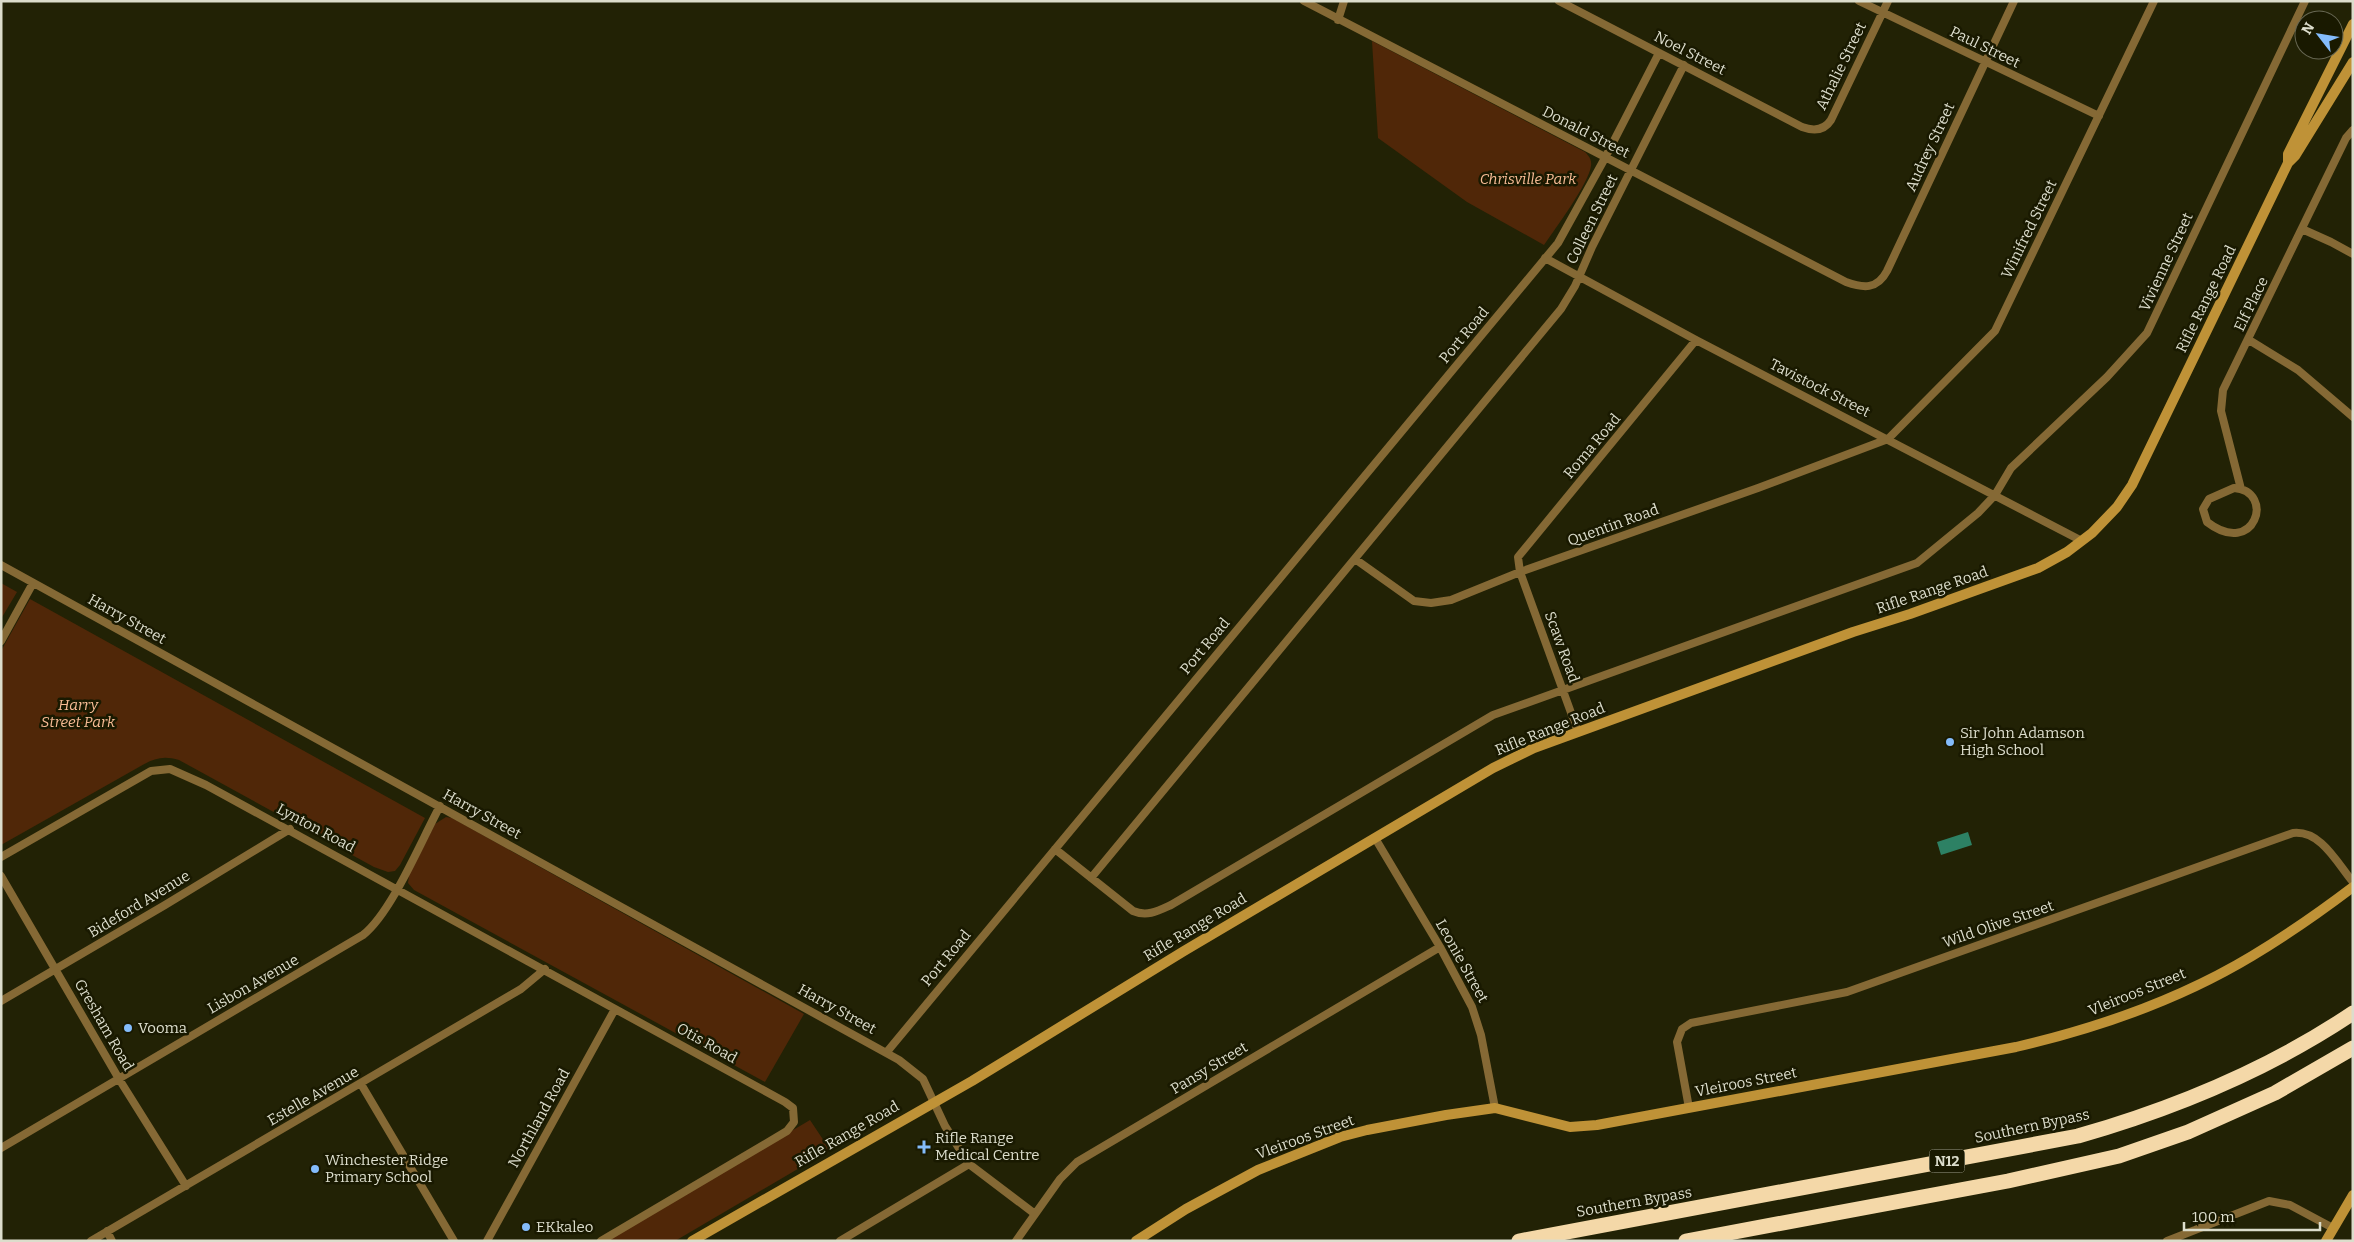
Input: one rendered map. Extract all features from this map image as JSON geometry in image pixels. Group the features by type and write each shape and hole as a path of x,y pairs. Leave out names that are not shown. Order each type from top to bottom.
{"highway":[{"name":"Southern Bypass","path":"1519,1241 2078,1136 2145,1116 2218,1088 2309,1041 2353,1013"},
{"name":"N12","path":"1686,1241 2008,1181 2119,1156 2223,1117 2283,1089 2353,1048"}],"main road":[{"name":"Rifle Range Road","path":"2288,163 2288,154 2353,24"},
{"name":"Rifle Range Road","path":"692,1241 933,1103 1507,761 1578,732 1858,630 2008,580 2052,561 2082,541 2117,507 2142,469 2288,163 2295,156 2353,62"},
{"name":"Vleiroos Street","path":"1136,1241 1233,1182 1322,1144 1367,1130 1456,1113 1495,1108 1560,1126 1577,1128 2016,1047 2090,1027 2147,1007 2228,969 2285,936 2353,887"},
{"path":"2326,1241 2353,1195"}],"street":[{"name":"Donald Street","path":"1304,1 1605,158 1857,286"},
{"path":"1338,20 1344,1"},
{"name":"Noel Street","path":"1559,1 1809,130"},
{"path":"1575,9 1579,1"},
{"name":"Paul Street","path":"1859,1 2100,116"},
{"name":"Athalie Street","path":"1809,130 1822,129 1829,123 1888,1"},
{"name":"Audrey Street","path":"1857,286 1864,288 1875,285 1887,272 2014,1"},
{"name":"Winifred Street","path":"1888,439 1995,330 2154,1"},
{"name":"Vivienne Street","path":"1995,495 2011,468 2107,377 2147,333 2305,1"},
{"name":"Colleen Street","path":"1546,258 1558,243 1605,158 1659,53"},
{"name":"Colleen Street","path":"1578,278 1684,65"},
{"name":"Elf Place","path":"2241,489 2226,490 2209,499 2203,509 2207,522 2221,531 2229,533 2245,532 2252,527 2257,510 2252,496 2241,489 2221,404 2224,390 2346,138 2353,130"},
{"path":"2302,229 2353,254"},
{"name":"Tavistock Street","path":"1546,258 1578,278 2082,541"},
{"name":"Port Road","path":"886,1052 1546,258"},
{"path":"1091,878 1527,352 1561,309 1578,278"},
{"name":"Roma Road","path":"1520,572 1518,557 1524,549 1696,340"},
{"path":"2248,340 2298,370 2353,417"},
{"name":"Quentin Road","path":"1355,559 1414,601 1425,603 1451,600 1520,572 1758,488 1888,439"},
{"name":"Rifle Range Road","path":"1055,849 1133,911 1143,914 1156,911 1171,905 1486,719 1514,707 1909,566 1923,558 1949,537 1978,513 1995,495"},
{"name":"Harry Street","path":"1,565 886,1052 907,1065 921,1077 933,1103 969,1164"},
{"name":"Scaw Road","path":"1520,572 1578,732"},
{"path":"1,641 33,583"},
{"name":"Lynton Road","path":"1,857 151,771 160,768 170,768 290,829 615,1009"},
{"name":"Lisbon Avenue","path":"1,1148 363,935 374,926 397,888 440,806"},
{"name":"Bideford Avenue","path":"1,1001 290,829"},
{"name":"Wild Olive Street","path":"1689,1108 1677,1047 1677,1038 1682,1029 1696,1022 1847,992 2293,833 2307,834 2318,840 2353,882"},
{"name":"Leonie Street","path":"1375,838 1463,987 1476,1017 1495,1108"},
{"name":"Gresham Road","path":"1,876 119,1079 186,1186"},
{"name":"Pansy Street","path":"1016,1241 1060,1180 1077,1162 1440,947"},
{"name":"Estelle Avenue","path":"91,1241 521,989 545,969"},
{"name":"Otis Road","path":"601,1241 787,1131 793,1125 795,1114 793,1108 785,1102 615,1009"},
{"name":"Northland Road","path":"488,1241 615,1009"},
{"path":"361,1084 454,1241"},
{"path":"840,1241 969,1164 1035,1214"},
{"path":"2167,1241 2269,1201 2290,1205 2333,1228"},
{"path":"107,1232 112,1241"}],"green space":[{"name":"Chrisville Park","path":"1372,41 1588,155 1591,160 1589,174 1571,206 1544,245 1467,202 1378,138"},
{"path":"1,583 17,592 1,619"},
{"name":"Harry Street Park","path":"30,599 425,818 400,865 395,871 388,872 374,867 179,760 168,758 153,760 144,764 1,845 1,651"},
{"path":"446,817 452,818 804,1014 765,1082 414,890 408,883 409,875 435,824"},
{"path":"810,1120 830,1150 675,1241 607,1241"}],"shaded area":[{"path":"1968,832 1972,845 1941,855 1937,842"}],"place":[{"name":"Sir John Adamson High School","path":"1950,742"},
{"name":"Vooma","path":"128,1028"},
{"name":"Rifle Range Medical Centre","path":"924,1147"},
{"name":"Winchester Ridge Primary School","path":"315,1169"},
{"name":"EKkaleo","path":"526,1227"}]}
